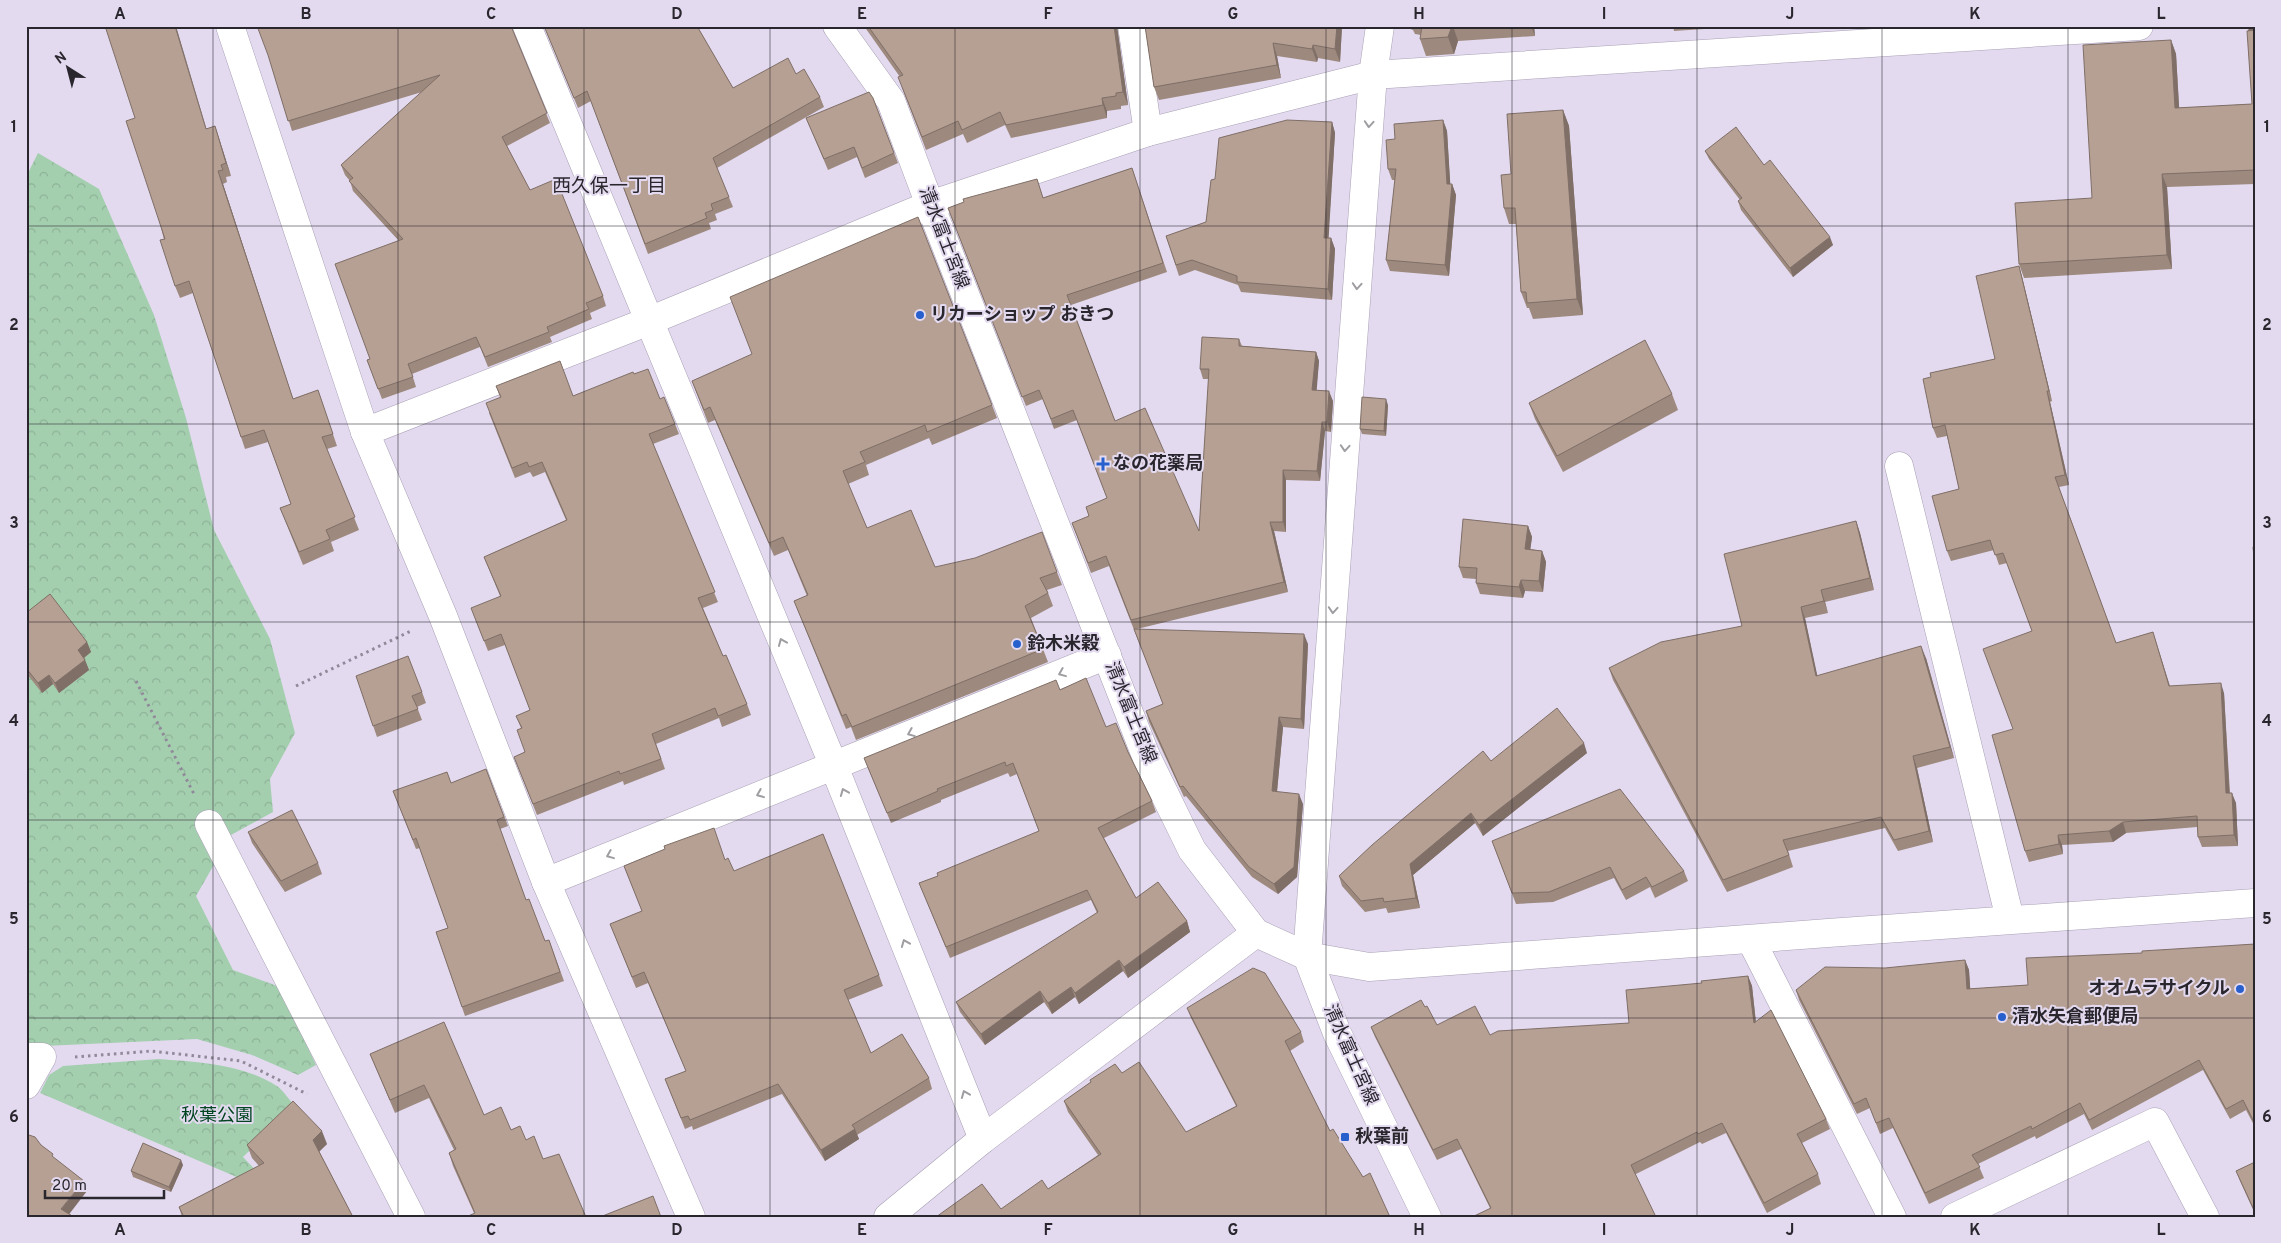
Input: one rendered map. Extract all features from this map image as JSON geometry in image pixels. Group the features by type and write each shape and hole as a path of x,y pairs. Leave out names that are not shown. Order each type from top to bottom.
{"street":[{"path":"230,26 365,432 443,616 546,882 691,1217"},
{"path":"527,26 833,764 983,1139"},
{"name":"清水富士宮線","path":"837,26 891,101 1146,756 1192,850 1256,933 1307,956 1337,1033 1427,1217"},
{"path":"1132,26 1148,132"},
{"path":"1380,26 1373,75 1307,956 1370,967 1750,940 2010,918 2255,903"},
{"path":"365,432 648,321 930,205 1148,132 1373,75 2139,26"},
{"path":"1899,466 2010,918"},
{"path":"546,882 833,764 1107,655"},
{"path":"209,824 411,1217"},
{"path":"888,1217 983,1139 1256,933"},
{"path":"1750,940 1892,1217"},
{"path":"26,1085 34,1057"},
{"path":"1955,1217 2155,1122 2204,1217"}],"path":[{"path":"296,686 368,650 443,616"},
{"path":"136,681 209,824"},
{"path":"34,1057 104,1056 151,1051 242,1061 308,1095 340,1079"}],"green space":[{"path":"38,153 99,189 154,315 186,418 214,530 270,639 295,733 270,779 273,812 231,835 196,896 233,970 280,987 316,1065 298,1075 252,1055 197,1039 44,1046 26,1045 26,177"},
{"name":"秋葉公園","path":"159,1059 220,1065 250,1073 277,1086 284,1093 295,1106 243,1157 272,1187 267,1190 40,1093 49,1075 63,1066"}],"building":[{"path":"105,26 175,26 206,129 215,126 226,163 221,165 223,170 218,171 293,399 318,390 333,434 322,437 355,517 326,530 330,539 299,552 280,508 291,504 264,430 241,437 189,281 175,286 160,240 165,239 126,121 135,118"},
{"path":"257,26 511,26 547,113 502,137 530,190 556,179 603,296 586,303 589,309 547,327 549,332 485,357 476,337 408,364 413,377 378,389 367,360 370,359 335,264 403,239 349,181 353,178 341,165 440,75 288,121"},
{"path":"544,26 697,26 733,88 788,58 796,74 804,69 820,97 713,158 729,197 711,204 713,210 705,213 707,218 645,244 587,91 574,98"},
{"path":"868,26 1114,26 1123,92 1116,93 1116,96 1102,98 1103,105 1006,125 1000,112 962,130 958,121 922,137 898,77 903,75"},
{"path":"1145,26 1337,26 1335,49 1313,45 1312,49 1273,43 1277,65 1154,87"},
{"path":"1422,26 1452,26 1448,37 1420,39"},
{"path":"2255,30 2255,170 2162,174 2167,255 2019,264 2015,203 2092,198 2083,45 2171,40 2175,108 2252,104 2247,31"},
{"path":"869,92 894,153 862,168 854,147 824,159 806,118"},
{"path":"1563,110 1577,299 1527,303 1526,292 1521,292 1515,208 1504,208 1501,175 1511,174 1507,114"},
{"path":"1287,120 1332,122 1324,238 1331,238 1328,289 1237,282 1237,276 1192,260 1176,265 1166,236 1206,222 1211,180 1215,179 1219,138"},
{"path":"1443,120 1447,184 1452,184 1445,265 1386,260 1396,169 1388,169 1386,140 1395,139 1394,124"},
{"path":"1736,127 1764,165 1770,160 1830,237 1790,268 1738,201 1742,198 1705,151"},
{"path":"1132,168 1163,263 1067,295 1115,421 1145,408 1199,531 1209,369 1200,369 1202,337 1239,339 1239,346 1316,352 1312,390 1329,391 1327,422 1322,422 1317,471 1283,470 1283,522 1270,522 1284,582 1131,620 1106,556 1088,563 1072,523 1089,516 1086,507 1107,498 1073,410 1051,419 1039,390 1022,397 948,208 964,202 963,199 1037,179 1043,198"},
{"path":"918,217 992,405 927,432 925,425 860,452 865,462 843,471 867,528 911,510 935,567 975,558 1042,532 1057,572 1040,578 1048,593 1025,606 1043,649 852,727 846,714 842,716 794,601 808,595 783,537 769,543 710,407 704,410 692,381 752,354 730,297"},
{"path":"2019,266 2049,391 2047,391 2065,475 2055,477 2116,643 2153,632 2169,686 2221,683 2226,793 2232,793 2234,835 2198,837 2197,816 2123,822 2109,831 2058,835 2059,844 2025,851 1992,735 2013,729 1983,649 2032,631 2003,553 1995,555 1990,540 1947,551 1932,496 1959,489 1945,425 1933,428 1923,379 1931,377 1930,373 1995,359 1976,276"},
{"path":"1645,340 1672,394 1557,456 1529,403"},
{"path":"560,361 573,396 633,372 634,374 648,369 660,399 664,397 675,424 649,434 715,592 698,598 723,656 726,655 747,704 718,716 715,708 652,734 661,759 620,774 619,771 533,804 514,757 525,752 517,730 522,728 516,716 530,710 501,634 484,641 471,608 501,596 484,557 567,520 542,462 529,467 527,462 512,468 486,403 501,397 496,386"},
{"path":"1362,397 1386,399 1384,431 1360,429"},
{"path":"1463,519 1528,526 1525,549 1542,551 1539,581 1521,580 1519,587 1476,583 1477,568 1459,567"},
{"path":"1856,521 1870,578 1821,590 1824,601 1801,607 1816,676 1921,646 1950,747 1913,756 1929,831 1894,840 1881,817 1783,840 1789,855 1723,880 1609,668 1661,642 1742,626 1724,554"},
{"path":"2253,547 2255,547 2255,566"},
{"path":"50,594 87,642 78,650 85,660 55,683 49,675 38,683 26,668 26,613"},
{"path":"1134,629 1304,634 1301,719 1279,717 1272,791 1299,794 1294,867 1274,884 1249,867 1183,786 1180,787 1146,711 1163,704"},
{"path":"408,656 422,692 412,696 418,709 373,726 356,676"},
{"path":"1086,678 1106,727 1116,723 1152,801 1098,828 1136,898 1158,882 1187,921 1124,967 1119,960 1075,993 1071,987 1048,1003 1040,991 981,1034 956,1002 1098,912 1087,890 946,947 919,883 938,876 937,873 1039,831 1013,763 1006,766 1005,762 937,789 938,791 887,813 864,758 1056,680 1060,690"},
{"path":"1557,708 1584,743 1479,825 1471,813 1410,864 1416,898 1384,902 1383,898 1361,901 1339,876 1372,845 1483,751 1491,761"},
{"path":"486,769 504,817 497,820 526,900 529,899 545,941 549,940 560,972 462,1007 436,932 448,928 416,838 413,840 393,791 447,772 451,783"},
{"path":"1620,789 1684,871 1652,887 1646,877 1622,890 1610,867 1549,892 1512,893 1492,841"},
{"path":"292,810 318,863 281,881 248,832"},
{"path":"714,828 725,860 728,858 734,871 823,834 879,975 844,990 871,1053 902,1034 929,1078 852,1125 855,1129 821,1150 778,1084 690,1120 688,1116 681,1118 665,1079 686,1071 644,972 632,977 610,924 642,911 624,866 665,849 664,846"},
{"path":"2255,944 2255,1124 2243,1100 2226,1109 2199,1060 2089,1120 2080,1103 2032,1129 2031,1126 1972,1155 1980,1167 1925,1193 1889,1118 1876,1123 1866,1098 1854,1104 1796,990 1825,967 1885,968 1965,960 1967,989 2028,985 2026,958 2142,953 2142,951"},
{"path":"1253,968 1265,973 1301,1032 1285,1041 1330,1131 1333,1129 1363,1177 1370,1173 1390,1217 936,1217 982,1184 1001,1209 1042,1180 1048,1189 1101,1154 1064,1101 1091,1082 1090,1080 1115,1064 1122,1073 1139,1062 1186,1132 1237,1106 1187,1008"},
{"path":"1748,976 1754,1023 1771,1010 1826,1119 1797,1134 1818,1174 1764,1203 1722,1123 1698,1134 1697,1132 1631,1165 1656,1217 1472,1217 1491,1208 1457,1139 1433,1150 1371,1027 1421,1000 1425,1007 1427,1006 1437,1025 1475,1006 1490,1035 1498,1031 1629,1023 1626,990 1702,983 1701,981"},
{"path":"444,1022 484,1115 501,1107 511,1130 520,1126 526,1140 534,1136 543,1159 559,1154 586,1217 466,1217 475,1213 449,1153 456,1149 424,1085 390,1100 370,1054"},
{"path":"293,1101 322,1131 313,1140 353,1217 184,1217 179,1207 264,1163 247,1145"},
{"path":"26,1134 35,1137 41,1145 53,1154 52,1156 84,1181 61,1209 74,1217 26,1217"},
{"path":"143,1143 181,1160 169,1187 131,1171"},
{"path":"2255,1162 2255,1212 2236,1171"},
{"path":"653,1196 661,1217 600,1217"}],"place":[{"name":"リカーショップ おきつ","path":"920,315"},
{"name":"なの花薬局","path":"1103,464"},
{"name":"鈴木米穀","path":"1017,644"},
{"name":"オオムラサイクル","path":"2240,989"},
{"name":"清水矢倉郵便局","path":"2002,1017"},
{"name":"秋葉前","path":"1345,1137"}],"district":[{"name":"西久保一丁目","path":"609,187"}]}
